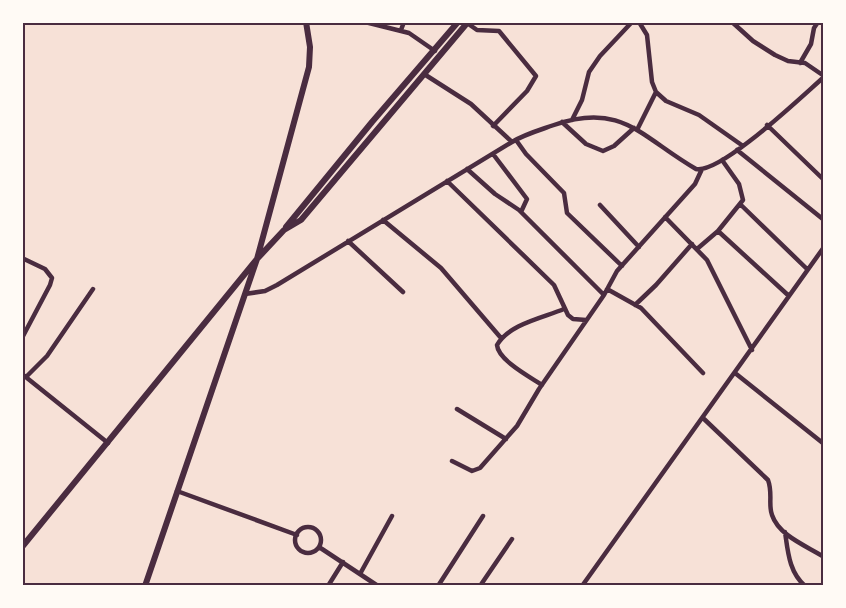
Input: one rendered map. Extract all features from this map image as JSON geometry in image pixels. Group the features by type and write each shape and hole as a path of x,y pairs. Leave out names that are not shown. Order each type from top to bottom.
{"main road":[{"path":"145,586 257,260 309,67 310,42 306,22"},
{"path":"22,547 257,260 458,22"},
{"path":"284,230 301,220 467,23"}],"street":[{"path":"365,22 401,30 435,51"},
{"path":"401,30 404,22"},
{"path":"572,120 582,100 589,72 600,56 630,24 623,22"},
{"path":"639,22 647,35 652,82 656,92 666,101 699,115 743,146"},
{"path":"245,294 270,289 514,141 562,122 588,116 603,116 618,120 635,129 688,165 702,169 722,160 743,146 824,77 810,65 788,61 775,55 753,41 732,22"},
{"path":"800,63 811,44 814,28 818,22"},
{"path":"467,23 477,30 499,31 536,76 527,91 493,126"},
{"path":"424,74 471,104 493,126 514,141 564,193 567,213 622,266"},
{"path":"562,122 586,144 603,151 614,146 635,129 656,92"},
{"path":"767,125 824,180"},
{"path":"737,150 824,220"},
{"path":"493,154 527,199 522,212"},
{"path":"697,249 718,231 743,200 742,190 722,160"},
{"path":"467,169 495,194 522,212 604,295"},
{"path":"452,461 467,470 475,470 485,464 521,420 542,385 622,266 695,184 702,169"},
{"path":"447,181 554,285 564,309 573,319 586,320"},
{"path":"740,204 808,270"},
{"path":"600,205 639,247"},
{"path":"665,217 706,260 722,288 752,350"},
{"path":"383,220 441,268 501,338"},
{"path":"718,231 789,296"},
{"path":"348,241 403,292"},
{"path":"635,305 656,285 692,244"},
{"path":"582,586 824,247"},
{"path":"22,258 45,269 52,278 22,338"},
{"path":"92,289 47,356 24,375 108,443"},
{"path":"607,289 645,312 704,373"},
{"path":"542,385 498,352 496,345 501,338 515,328 564,309"},
{"path":"735,373 824,444"},
{"path":"456,410 506,439"},
{"path":"703,418 768,480 772,490 772,516 785,532 824,557"},
{"path":"177,491 296,536"},
{"path":"360,574 392,516"},
{"path":"438,586 483,516"},
{"path":"302,528 315,529 320,535 319,547 313,552 304,552 297,547 296,536 302,528"},
{"path":"785,532 789,559 794,572 805,586"},
{"path":"480,586 512,539"},
{"path":"319,547 375,585"},
{"path":"328,586 342,562"}]}
